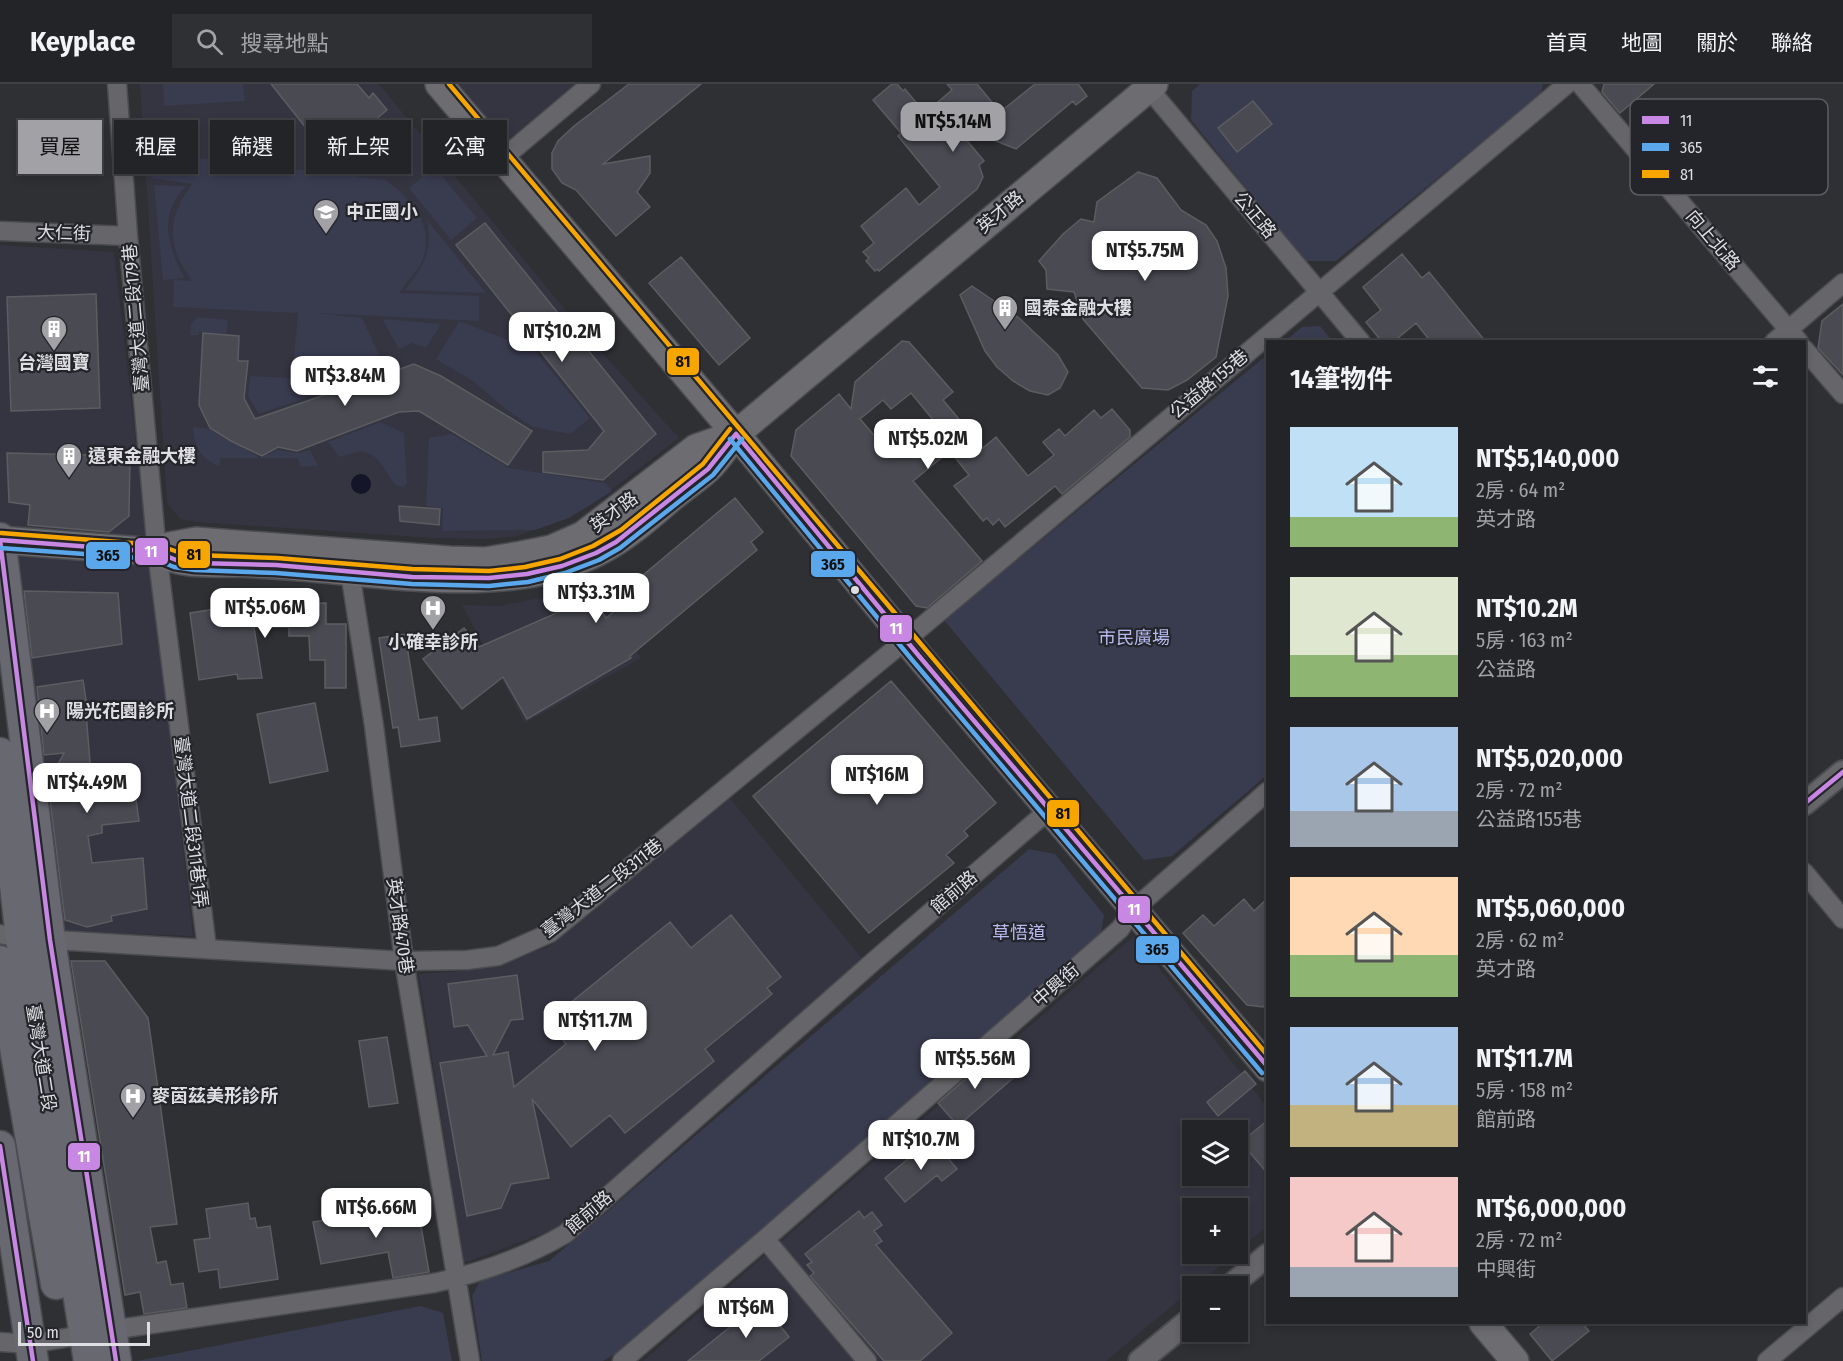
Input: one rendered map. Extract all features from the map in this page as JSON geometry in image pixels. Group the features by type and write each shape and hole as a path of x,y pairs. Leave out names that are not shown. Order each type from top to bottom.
{"main road":[{"path":"440,84 470,120"},
{"name":"英才路","path":"0,539 157,552 169,559 191,563 301,567 350,572 491,579 526,575 576,562 598,553 637,528 710,468 736,434 1149,85"},
{"path":"507,165 1266,1066"},
{"name":"英才路","path":"157,552 168,546 196,541 485,561 551,549 583,536 696,448 736,434"},
{"name":"臺灣大道二段","path":"0,539 24,937"},
{"name":"臺灣大道二段","path":"0,753 24,937 84,1345"},
{"name":"臺灣大道二段","path":"0,961 84,1345"},
{"path":"0,1146 32,1352"},
{"path":"1484,1324 1515,1361"},
{"name":"臺灣大道二段","path":"84,1345 116,1361"}],"street":[{"name":"臺灣大道二段179巷","path":"117,84 128,236 157,552"},
{"path":"507,155 591,84"},
{"name":"公益路155巷","path":"907,639 1567,84"},
{"name":"向上北路","path":"1580,84 1630,143"},
{"name":"公正路","path":"1149,85 1359,340"},
{"name":"向上北路","path":"1674,195 1794,336"},
{"name":"大仁街","path":"0,231 128,236"},
{"path":"1794,336 1843,283"},
{"path":"1806,351 1843,394"},
{"name":"臺灣大道二段311巷1弄","path":"157,552 207,948"},
{"name":"英才路470巷","path":"350,572 374,726 404,961 470,1361"},
{"name":"臺灣大道二段311巷","path":"24,937 404,961 467,960 498,956 550,933 907,639"},
{"path":"1806,802 1843,772"},
{"name":"中興街","path":"622,1361 1120,929 1133,910 1266,793"},
{"name":"館前路","path":"0,1342 32,1352 84,1345 434,1283 475,1274 538,1249 565,1234 1049,810"},
{"path":"1806,874 1843,919"},
{"path":"765,1239 867,1361"},
{"path":"1242,1276 1266,1257"},
{"path":"1767,1361 1843,1297"},
{"path":"1140,1361 1182,1326"}],"shaded area":[{"name":"中正國小","path":"140,84 379,84 409,120 306,120 306,174 411,174 411,123 423,137 423,174 453,174 581,329 679,438 593,504 569,518 517,536 489,539 434,538 180,519 167,503 146,174 198,174 198,120 142,120"},
{"path":"455,84 575,84 507,141 507,120 485,120"},
{"path":"0,245 114,252 193,936 57,931 0,538"},
{"path":"361,474 368,477 371,484 368,491 361,494 354,491 351,484 354,477"},
{"path":"594,583 641,658 525,723 462,605 499,606 559,594"},
{"path":"729,797 865,962 563,1226 464,1263 419,974 463,971 547,948"},
{"path":"1134,936 1266,1106 1266,1227 1248,1242 1248,1198 1182,1198 1182,1264 1222,1264 1208,1276 1182,1276 1182,1297 1106,1361 643,1361"}],"green space":[{"path":"163,84 243,84 245,101 164,106"},
{"path":"1200,84 1543,84 1541,94 1336,261 1305,261 1191,120 1192,91"},
{"path":"198,158 210,159 210,174 294,174 294,169 306,171 306,174 334,174 385,180 414,207 425,229 424,254 419,267 399,293 479,296 479,321 316,313 362,318 386,370 259,414 248,396 250,376 292,378 298,313 173,307 174,280 191,281 178,258 174,245 173,226 178,209 192,184 151,178 151,174 198,174"},
{"path":"426,174 440,174 477,218 451,240 409,188"},
{"path":"154,185 186,186 177,197 168,220 170,243 185,278 163,280"},
{"path":"427,220 486,293 405,290 422,265 428,250"},
{"path":"197,317 228,320 226,334 199,332 199,335 190,335 191,325"},
{"path":"382,319 441,324 426,348 412,343 399,349"},
{"path":"459,321 534,350 590,418 570,434 533,427 507,410 473,381 436,359"},
{"path":"1320,326 1331,340 1286,340 1302,327"},
{"name":"市民廣場","path":"1266,356 1266,776 1172,856 1144,860 944,620"},
{"path":"380,422 404,433 407,483 404,487 397,486 392,481 381,463 372,455 358,452 339,457 328,442"},
{"path":"193,427 209,429 260,458 220,458 220,466 213,463 203,456 197,447"},
{"path":"452,434 509,468 605,483 612,491 569,518 535,530 442,531 443,508 426,506 429,438"},
{"path":"278,450 298,453 310,450 318,466 300,467 298,458 260,458"},
{"name":"草悟道","path":"1029,849 1055,854 1104,915 1100,939 620,1351 603,1361 482,1361 472,1296 480,1281 549,1261"},
{"path":"421,1306 443,1313 452,1361 137,1361"}],"building":[{"path":"271,84 357,84 369,98 373,93 387,110 375,120 306,120 306,128"},
{"path":"629,84 701,84 603,164 650,156 650,173 637,192 650,207 616,236 576,190 562,183 552,169 552,153 558,141 574,126"},
{"path":"892,84 897,84 903,91 905,89 925,113 952,90 947,84 977,84 1000,112 1035,84 1078,84 1087,96 1076,105 1073,101 1016,149 953,124 984,161 979,165 983,177 977,189 879,271 878,269 875,271 866,261 869,258 863,252 874,243 861,226 906,188 919,205 940,187 898,136 901,133 873,100"},
{"path":"1604,84 1654,84 1636,99 1630,99 1630,104 1620,113 1602,92"},
{"path":"1253,101 1272,124 1237,152 1218,128"},
{"path":"1138,172 1157,178 1181,210 1206,225 1217,241 1226,268 1228,296 1216,357 1187,380 1168,390 1142,388 1083,319 1074,292 1047,289 1046,270 1039,261 1063,234 1081,219 1094,222 1097,202"},
{"path":"485,223 656,434 603,480 543,472 543,452 588,450 604,431 456,245"},
{"path":"1402,254 1422,278 1429,272 1484,340 1429,340 1416,323 1395,340 1380,340 1366,322 1381,310 1363,287"},
{"path":"681,257 750,338 719,365 649,283"},
{"name":"國泰金融大樓","path":"972,286 1019,318 1058,355 1068,372 1060,388 1048,395 1030,391 1013,381 997,367 985,351 960,295"},
{"name":"台灣國寶","path":"96,294 100,408 11,411 7,297"},
{"path":"1843,304 1843,375 1818,348 1822,321"},
{"path":"203,333 239,336 238,361 248,361 244,398 255,419 414,364 441,376 532,431 508,465 419,411 399,412 297,451 278,447 262,456 210,428 199,405"},
{"path":"902,341 909,342 953,392 943,400 983,448 996,437 1028,476 1054,455 1043,442 1059,429 1065,436 1094,410 1101,418 1112,409 1130,430 1130,437 1062,494 1055,486 1005,527 999,519 993,525 987,518 983,521 954,486 969,475 950,451 913,481 982,561 927,608 916,606 791,456 796,430 839,394 851,409 855,382","holes":["911,393 934,421 891,455 860,419 883,400 891,409"]},
{"name":"遠東金融大樓","path":"7,453 130,456 129,516 109,532 28,525 30,505 9,502"},
{"path":"735,498 763,532 751,542 757,550 630,656 631,658 527,719 503,677 462,709 423,659 464,628 479,647 593,597 606,618 630,598 624,591"},
{"path":"399,506 440,509 439,525 400,521"},
{"path":"24,591 118,593 122,644 32,658"},
{"path":"326,603 326,624 346,624 346,688 325,688 325,660 310,660 309,636 289,636 289,627 254,627 262,678 238,679 237,674 199,680 190,613 249,604"},
{"path":"405,634 419,720 437,717 440,741 401,747 398,727 393,728 379,638"},
{"path":"83,680 88,713 86,713 91,774 132,772 139,821 102,825 102,833 88,836 92,863 143,858 147,909 111,916 112,921 87,927 65,920 48,783 64,753 44,755 37,687"},
{"path":"891,681 996,803 964,831 968,836 946,855 954,863 869,933 753,796"},
{"path":"315,703 328,771 270,783 257,714"},
{"path":"1244,899 1254,911 1266,900 1266,1004 1263,1007 1247,1005 1183,933 1203,915 1214,926"},
{"path":"731,915 781,977 767,988 772,994 705,1049 714,1061 625,1133 610,1115 571,1147 532,1099 549,1178 511,1184 501,1208 467,1216 440,1063 487,1056 468,1025 454,1027 448,984 517,975 523,1019 511,1020 493,1055 508,1052 514,1087 566,1044 548,1021 670,922 691,948"},
{"path":"71,961 105,961 148,1018 177,1224 150,1227 157,1263 166,1261 171,1285 183,1283 187,1308 144,1314 140,1292 125,1295"},
{"path":"387,1037 398,1103 369,1107 359,1041"},
{"path":"993,1055 1013,1078 958,1126 938,1103"},
{"path":"1245,1071 1256,1084 1218,1116 1207,1102"},
{"path":"1266,1122 1266,1172 1248,1150 1248,1136"},
{"path":"932,1139 957,1169 942,1181 937,1175 905,1202 885,1178"},
{"path":"248,1203 250,1219 255,1218 257,1228 270,1226 278,1279 220,1288 218,1269 199,1272 194,1240 210,1238 206,1209"},
{"path":"417,1203 429,1272 393,1278 388,1252 321,1264 313,1222"},
{"path":"859,1211 864,1218 872,1212 882,1225 874,1231 882,1241 876,1245 952,1333 920,1361 884,1361 810,1276 814,1273 807,1265 812,1262 805,1254"},
{"path":"761,1302 789,1337 759,1361 688,1361"},
{"path":"1542,1324 1583,1324 1589,1331 1552,1361 1530,1334"}],"transit line":[{"name":"81","path":"449,84 1266,1054"},
{"name":"81","path":"1,533 158,545 196,555 277,558 412,569 489,571 525,567 560,559 593,546 621,530 703,464 730,429"},
{"name":"11","path":"736,434 919,656 1266,1065"},
{"name":"11","path":"0,540 157,552 176,560 196,563 276,565 412,577 489,578 527,574 562,566 596,553 616,542 708,469 736,434"},
{"name":"365","path":"730,439 913,661 1262,1073"},
{"name":"365","path":"0,548 155,559 174,567 195,570 276,573 412,584 489,586 528,582 565,573 599,560 620,548 713,475 742,439"},
{"name":"11","path":"0,540 50,940 116,1361"},
{"name":"11","path":"1806,802 1843,772"},
{"name":"11","path":"0,1146 33,1361"}],"place":[{"name":"中正國小","path":"326,235"},
{"name":"國泰金融大樓","path":"1005,331"},
{"name":"台灣國寶","path":"54,352"},
{"name":"遠東金融大樓","path":"69,479"},
{"name":"小確幸診所","path":"433,631"},
{"name":"陽光花園診所","path":"47,734"},
{"name":"麥茵茲美形診所","path":"133,1119"}]}
